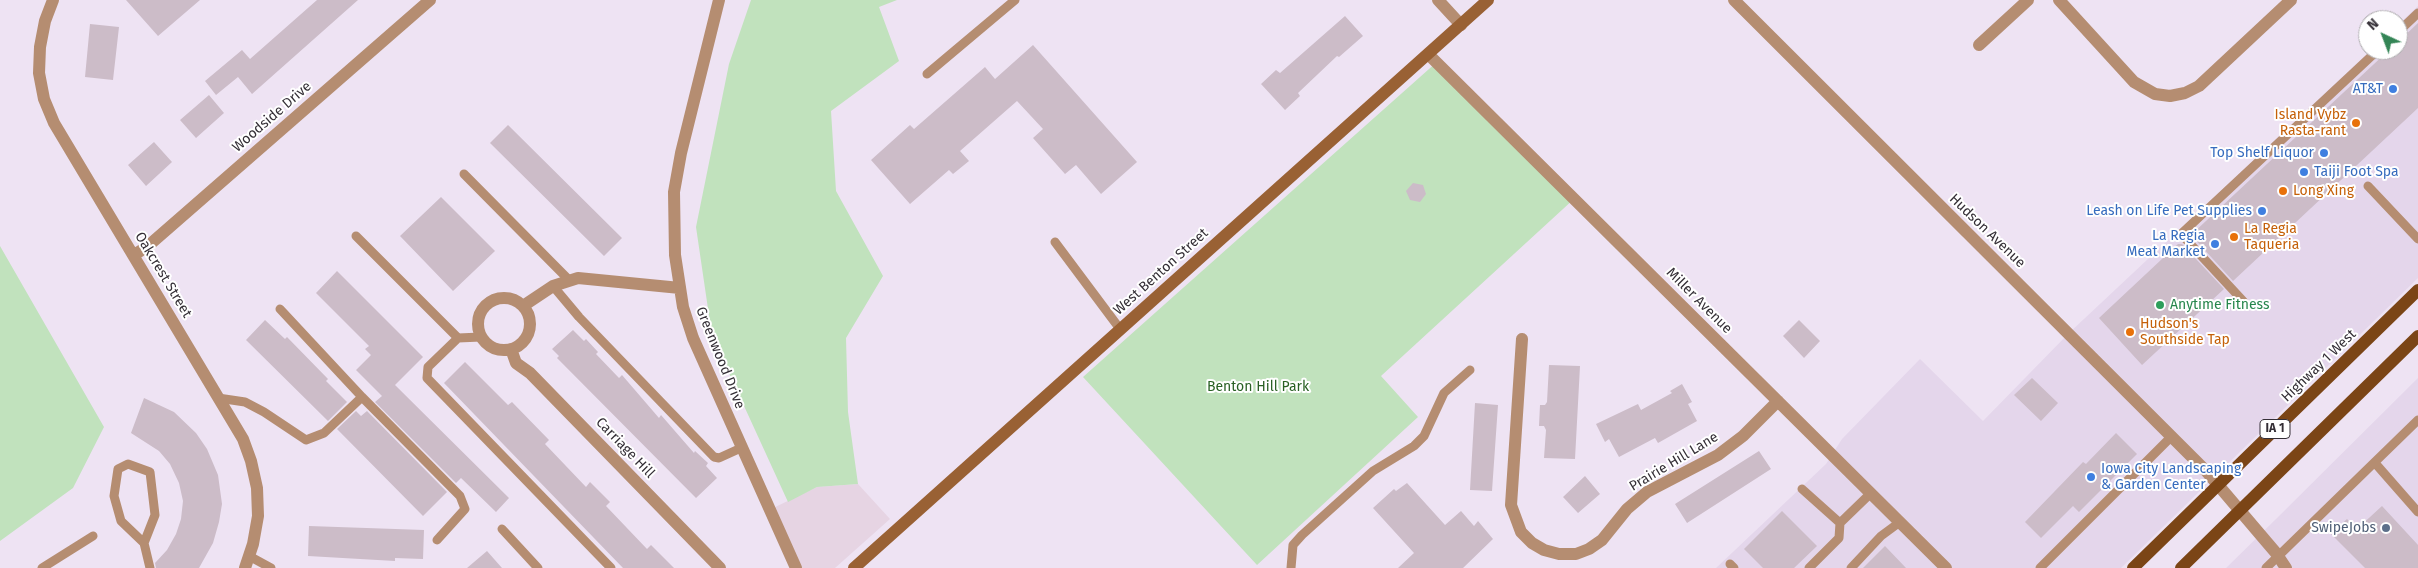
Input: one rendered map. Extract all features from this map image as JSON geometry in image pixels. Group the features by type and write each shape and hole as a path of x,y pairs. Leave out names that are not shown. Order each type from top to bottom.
{"main road":[{"name":"Highway 1 West","path":"2133,568 2418,290"},
{"name":"IA 1","path":"2181,568 2418,336"}],"street":[{"name":"Oakcrest Street","path":"53,0 44,21 40,47 39,73 44,99 54,123 243,439 251,461 257,488 258,516 245,568"},
{"name":"Woodside Drive","path":"134,255 148,246 430,0"},
{"name":"Greenwood Drive","path":"719,0 681,153 674,192 675,255 680,288 693,338 796,568"},
{"path":"1438,0 1461,25"},
{"name":"West Benton Street","path":"854,568 1429,55 1488,0"},
{"name":"Hudson Avenue","path":"1734,0 2172,436 2240,511 2286,568"},
{"path":"1980,45 2028,0"},
{"path":"2059,0 2134,82 2155,94 2170,96 2185,93 2199,86 2291,0"},
{"name":"Miller Avenue","path":"1429,55 1946,568"},
{"path":"523,306 553,286 568,279 578,278 680,288"},
{"path":"502,297 511,298 523,306 529,314 529,332 520,344 511,349 492,347 481,337 478,321 480,312 486,304 502,297"},
{"name":"Prairie Hill Lane","path":"1522,339 1511,505 1521,532 1532,544 1559,554 1576,554 1589,549 1602,540 1627,509 1647,492 1718,455 1743,436 1778,401"},
{"name":"Carriage Hill","path":"511,349 516,363 530,373 720,568"}],"lane":[{"path":"928,74 1015,0"},
{"path":"2408,22 2418,13"},
{"path":"2244,302 2181,234 2367,60"},
{"path":"464,174 568,279"},
{"path":"2368,186 2418,239"},
{"path":"356,236 458,338"},
{"path":"1055,242 1120,329"},
{"path":"553,286 580,317 714,457 719,458 742,448"},
{"path":"280,309 362,397 460,496 465,509 437,540"},
{"path":"481,337 458,338 428,367 427,378 611,568"},
{"path":"1291,568 1293,545 1302,535 1373,471 1414,446 1424,436 1444,393 1470,370"},
{"path":"218,398 245,402 264,412 306,440 324,433 362,397"},
{"path":"2266,568 2418,420"},
{"path":"2040,568 2172,436"},
{"path":"2375,462 2418,512"},
{"path":"144,543 155,516 150,472 128,464 118,469 114,496 121,521 144,543 150,568"},
{"path":"1802,489 1840,523"},
{"path":"1809,568 1840,538 1840,523 1871,493"},
{"path":"1851,568 1881,536 1900,522"},
{"path":"502,529 538,568"},
{"path":"42,568 93,536"},
{"path":"249,556 271,568"}],"shaded area":[{"path":"2418,6 2418,278 2121,568 1716,568 1826,464 1842,439 1920,359 1983,421 2069,333 2360,60 2408,60 2408,16"},
{"path":"2418,378 2418,568 2226,568 2276,519"},
{"path":"858,484 890,519 835,568 796,568 769,510 817,487"}],"green space":[{"path":"751,0 897,0 879,7 899,61 831,111 836,191 883,276 846,338 848,412 858,484 817,487 788,502 712,336 696,227 729,64"},
{"name":"Benton Hill Park","path":"1438,61 1575,198 1381,376 1418,417 1257,565 1083,377"},
{"path":"0,246 104,427 73,488 0,541"}],"building":[{"path":"126,0 200,0 158,36"},
{"path":"317,0 358,0 252,94 238,77 216,95 205,81 242,50 250,59"},
{"path":"1345,16 1363,36 1339,57 1337,56 1298,93 1300,96 1285,110 1261,84 1276,70 1280,73"},
{"path":"2418,23 2418,108 2233,281 2191,235 2378,60 2408,60 2408,32"},
{"path":"90,24 119,27 113,80 85,77"},
{"path":"1033,45 1137,162 1101,194 1076,165 1065,174 1033,138 1043,129 1017,101 960,151 969,161 953,174 949,170 910,204 871,160 910,125 914,129 985,67 995,79"},
{"path":"209,95 224,113 196,138 180,120"},
{"path":"508,125 622,238 604,256 490,143"},
{"path":"154,142 172,162 146,186 128,165"},
{"path":"1413,183 1423,185 1426,194 1420,202 1410,200 1406,191"},
{"path":"441,197 495,251 453,291 400,236"},
{"path":"2178,244 2182,244 2224,289 2142,365 2099,318"},
{"path":"337,271 423,357 395,385 509,498 496,512 461,478 456,483 375,402 382,396 356,370 371,355 365,349 369,346 316,293"},
{"path":"265,320 285,339 287,337 328,379 326,381 347,402 328,421 246,340"},
{"path":"1799,320 1820,341 1804,358 1783,336"},
{"path":"573,330 584,341 586,339 598,352 596,354 619,378 622,375 659,418 661,415 694,453 695,451 708,463 706,466 717,478 696,498 557,358 559,356 552,349"},
{"path":"465,362 508,405 512,402 549,440 545,444 586,487 590,482 610,502 606,506 647,549 651,545 674,568 623,568 444,383"},
{"path":"1549,365 1580,366 1575,459 1544,458 1546,430 1544,426 1539,426 1540,405 1545,405 1547,402"},
{"path":"2032,378 2058,403 2041,421 2014,395"},
{"path":"1682,384 1692,402 1688,404 1697,421 1658,443 1655,438 1619,457 1609,439 1605,442 1596,424 1638,404 1641,410 1672,393 1670,391"},
{"path":"144,398 174,412 196,433 207,449 218,475 222,504 219,522 213,543 199,568 156,568 155,563 167,550 176,534 181,519 183,501 179,483 170,464 159,451 131,433"},
{"path":"1475,403 1498,405 1492,491 1470,490"},
{"path":"356,411 361,416 367,411 447,492 423,516 337,429"},
{"name":"Iowa City Landscaping & Garden Center","path":"2116,433 2137,454 2079,512 2073,506 2041,538 2025,522 2083,462 2086,464"},
{"path":"1759,451 1771,469 1687,523 1675,504"},
{"path":"1585,476 1600,494 1578,513 1563,497"},
{"path":"1407,483 1445,525 1461,511 1474,526 1478,521 1493,539 1463,568 1398,568 1414,553 1373,508 1394,489 1396,491"},
{"path":"2382,506 2418,545 2418,568 2365,568 2331,534 2347,519 2357,529"},
{"path":"1782,511 1817,546 1794,568 1763,568 1744,549"},
{"path":"309,526 424,530 423,559 395,558 395,561 308,556"},
{"path":"1885,546 1906,568 1863,568"},
{"path":"487,551 502,568 467,568"}],"place":[{"name":"AT&T","path":"2393,89"},
{"name":"Island Vybz Rasta-rant","path":"2356,123"},
{"name":"Top Shelf Liquor","path":"2324,153"},
{"name":"Taiji Foot Spa","path":"2304,172"},
{"name":"Long Xing","path":"2283,191"},
{"name":"Leash on Life Pet Supplies","path":"2262,211"},
{"name":"La Regia Taqueria","path":"2234,237"},
{"name":"La Regia Meat Market","path":"2215,244"},
{"name":"Anytime Fitness","path":"2160,305"},
{"name":"Hudson's Southside Tap","path":"2130,332"},
{"name":"Iowa City Landscaping & Garden Center","path":"2091,477"},
{"name":"SwipeJobs","path":"2386,528"}]}
